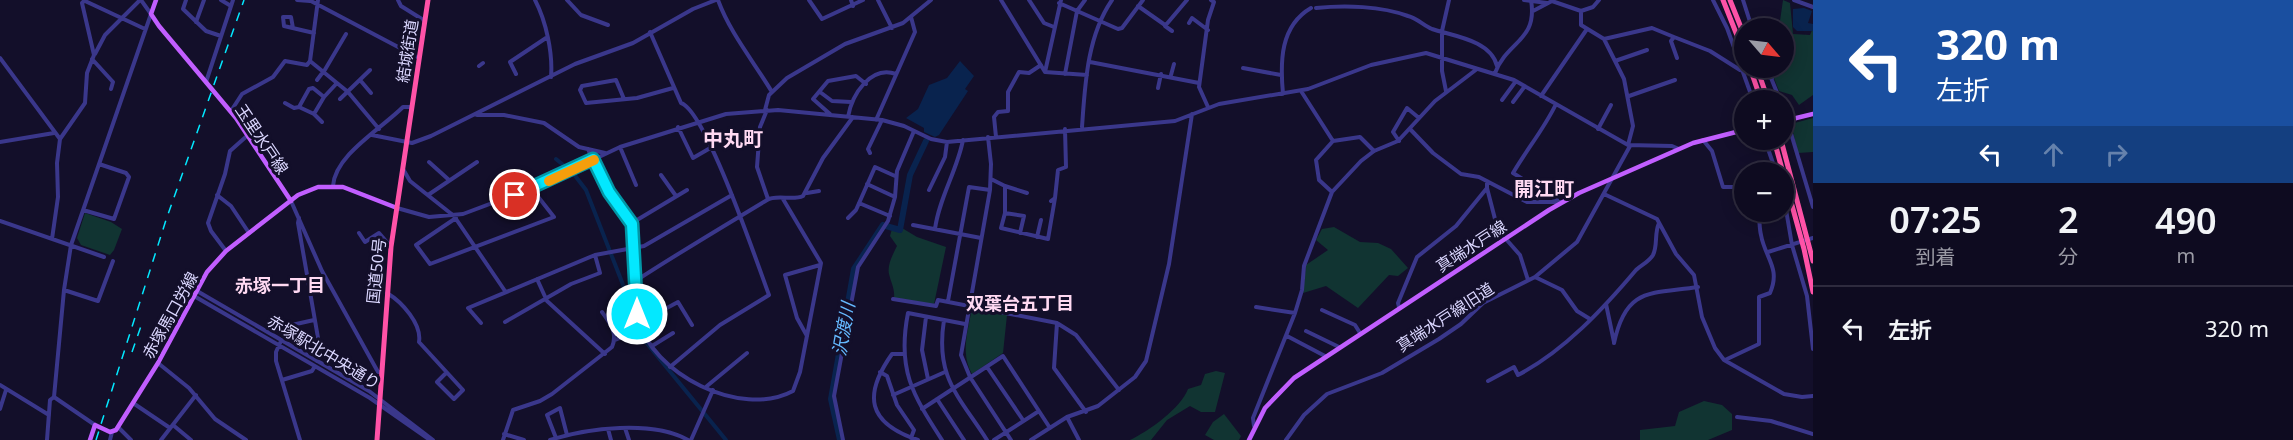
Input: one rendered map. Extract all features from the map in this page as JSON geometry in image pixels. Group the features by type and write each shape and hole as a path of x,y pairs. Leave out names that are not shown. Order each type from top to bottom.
{"highway":[{"name":"結城街道","path":"412,106 428,0"},
{"path":"1723,0 1734,28"},
{"path":"1730,0 1737,18"},
{"name":"国道50号","path":"377,440 386,293 412,106"},
{"path":"1777,150 1813,292"},
{"path":"1784,150 1813,261"}],"main road":[{"path":"151,14 156,0"},
{"name":"玉里水戸線","path":"151,14 206,84 231,111 291,201"},
{"path":"1794,119 1813,114"},
{"name":"真端水戸線","path":"1249,440 1254,426 1278,392 1339,346 1560,201 1702,140 1734,132"},
{"path":"291,201 314,188 333,186 349,189 397,208"},
{"name":"赤塚馬口労線","path":"112,432 118,427 158,363 209,269 226,251 291,201"},
{"path":"90,440 95,425 112,432"}],"street":[{"path":"47,440 50,400 54,397 63,290 71,245 151,14 140,0 119,18 105,35 87,73 85,104 60,139 57,163 58,197 52,239"},
{"path":"186,0 183,9 206,31 221,36"},
{"path":"196,22 204,0"},
{"path":"221,0 231,6"},
{"path":"206,84 233,0"},
{"path":"297,0 318,2 420,58"},
{"path":"398,0 401,6 425,21"},
{"path":"535,0 552,66 551,78"},
{"path":"567,0 581,15 608,25"},
{"path":"372,135 412,143 431,136 582,61 633,43 693,9 717,0 729,26 743,44 772,92"},
{"path":"809,0 822,19 863,0"},
{"path":"850,0 853,6"},
{"path":"879,0 892,28"},
{"path":"768,199 757,167 760,127 772,92 787,78 835,50 892,28 911,17 931,0"},
{"path":"1002,0 1045,72"},
{"path":"1029,0 1044,23 1054,27"},
{"path":"1065,74 1077,11 1085,0"},
{"path":"1082,127 1090,62 1100,21 1112,0"},
{"path":"1045,72 1060,1 1118,29 1122,28 1143,0"},
{"path":"1165,26 1186,0"},
{"path":"1208,107 1199,83 1208,20 1214,2 1211,0"},
{"path":"1446,92 1442,71 1444,56 1442,31 1449,0"},
{"path":"1524,0 1555,2 1581,11 1593,7 1599,0"},
{"path":"1495,73 1497,66 1529,32 1533,11 1531,0"},
{"path":"1713,0 1734,44"},
{"path":"1743,0 1749,18"},
{"path":"1794,0 1813,7"},
{"path":"111,89 113,82 93,57 91,34 83,15 82,3 85,1 145,29"},
{"path":"231,111 242,94 273,77 285,61 304,65 310,61 318,2"},
{"path":"1533,11 1547,3"},
{"path":"1138,6 1172,32"},
{"path":"1283,94 1280,62 1288,32 1297,19 1314,8 1355,7 1408,16 1433,29 1480,47 1492,55 1497,66"},
{"path":"1581,11 1581,24 1604,39 1629,96 1633,126 1629,145"},
{"path":"870,153 868,149 896,74 915,32 911,17"},
{"path":"1189,23 1192,18 1208,30"},
{"path":"293,28 314,33"},
{"path":"1604,39 1652,28 1710,51 1734,63"},
{"path":"1541,96 1587,30"},
{"path":"650,32 681,103 690,107 713,147 769,295 720,325 670,367"},
{"path":"317,81 346,34"},
{"path":"1674,37 1671,41 1677,57"},
{"path":"516,74 510,62 546,38"},
{"path":"1615,61 1647,50"},
{"path":"532,189 554,216 430,264 416,245 455,217 532,189 620,147 720,115 766,110 879,120 898,123 931,139 947,142 1082,127 1175,121 1208,107 1301,91 1403,56 1426,53 1444,56 1516,81 1629,145 1672,146 1680,149"},
{"path":"0,58 60,139"},
{"path":"310,61 348,92 379,129"},
{"path":"1090,62 1170,75 1199,83"},
{"path":"1170,75 1174,64"},
{"path":"996,137 994,117 998,112 1008,111 1008,92 1019,72 1029,73 1041,65"},
{"path":"1243,68 1281,75"},
{"path":"1254,426 1253,418 1295,314 1302,290 1304,266 1332,192 1361,161 1374,152 1391,147 1399,141 1446,92 1477,69"},
{"path":"340,99 370,70"},
{"path":"637,280 739,217 758,208 768,199 800,198 806,193 823,158 851,117 851,102 874,73 884,70 896,74"},
{"path":"1045,72 1087,75"},
{"path":"1158,88 1161,74"},
{"path":"831,115 813,99 828,81 856,76 866,84"},
{"path":"360,80 371,93"},
{"path":"624,99 616,80 582,86 580,90 586,103 624,99 673,88"},
{"path":"1629,96 1675,80"},
{"path":"1502,100 1516,81"},
{"path":"314,114 324,97 337,83"},
{"path":"1513,102 1525,86"},
{"path":"299,107 309,89 313,88 324,97"},
{"path":"1301,91 1333,141"},
{"path":"820,92 831,101 851,102"},
{"path":"285,104 314,114 322,122"},
{"path":"1556,104 1545,129 1534,137 1512,173 1560,201"},
{"path":"1598,129 1611,105"},
{"path":"333,186 334,173 340,164 403,108 412,106"},
{"path":"1399,141 1394,132 1401,114 1407,108 1419,118"},
{"path":"1031,440 1067,417 1086,411 1119,390 1142,369 1148,354 1170,254 1191,114"},
{"path":"476,115 504,115 544,123 559,131 575,145 605,153"},
{"path":"678,128 693,158 713,147"},
{"path":"1005,186 1005,213 1001,228 1048,239 1058,170 1066,167 1065,129"},
{"path":"1410,129 1457,172 1472,174 1527,202 1560,201"},
{"path":"843,440 834,396 858,267 890,216 895,197 896,176 914,130"},
{"path":"0,142 55,133"},
{"path":"226,251 208,227 208,219 230,151 248,135"},
{"path":"988,137 990,190 961,356 970,377 1011,440"},
{"path":"1332,192 1319,180 1316,160 1333,141 1360,137 1374,152"},
{"path":"935,229 937,216 959,160 963,140"},
{"path":"1702,140 1712,151 1723,187 1734,187"},
{"path":"929,190 945,157 947,142"},
{"name":"真端水戸線旧道","path":"1286,440 1304,415 1327,394 1382,373 1456,328 1483,303 1534,277 1581,238 1629,145"},
{"path":"620,147 636,185"},
{"path":"588,149 609,192 632,224 640,329 670,367 713,390 732,397 760,400 793,391 800,372 819,265 783,199"},
{"path":"1794,150 1813,207"},
{"path":"429,162 449,180"},
{"path":"428,195 477,162"},
{"path":"83,210 114,219 126,187 129,174 99,164"},
{"path":"848,218 859,202 875,167 896,176"},
{"path":"403,169 410,181 455,217 505,291"},
{"path":"661,175 676,196"},
{"path":"991,179 1027,193"},
{"path":"1487,181 1495,219 1505,238 1520,255 1528,280"},
{"path":"867,184 895,197"},
{"path":"948,301 969,187 990,190"},
{"path":"1399,307 1398,303 1418,256 1456,226 1487,188"},
{"path":"632,224 687,190"},
{"path":"806,193 819,191"},
{"path":"1604,194 1652,216 1659,223 1676,254 1694,275 1702,317 1715,348 1724,360 1784,394 1802,398 1813,396"},
{"path":"217,195 231,206 249,234"},
{"path":"481,323 468,308 595,255 635,249 650,243 732,195"},
{"path":"1051,201 1055,198"},
{"path":"291,201 322,271 367,355 378,372 382,372"},
{"path":"859,202 890,216"},
{"path":"397,208 429,217 455,217"},
{"path":"1005,213 1024,216 1020,233"},
{"path":"282,380 312,371 321,355 299,232 299,218"},
{"path":"1037,237 1041,220"},
{"path":"0,221 104,257"},
{"path":"1724,360 1759,344 1760,297 1770,293 1775,282 1768,252 1761,237 1759,222"},
{"path":"1789,222 1807,296 1813,349"},
{"path":"1488,381 1514,366 1518,375 1531,368 1590,319 1653,255 1659,223"},
{"path":"914,225 981,238"},
{"path":"358,233 365,242 379,233 391,247"},
{"path":"1768,252 1813,238"},
{"path":"506,322 546,298 600,273 595,255"},
{"path":"63,290 98,302 113,261"},
{"path":"807,336 797,318 785,275 819,265"},
{"path":"1534,277 1562,290 1577,311 1590,319"},
{"path":"537,279 546,298 605,354"},
{"path":"1606,304 1614,343 1618,325 1634,300 1647,294 1698,287"},
{"name":"赤塚駅北中央通り","path":"195,293 271,334 280,343"},
{"name":"赤塚駅北中央通り","path":"195,293 380,401 432,440"},
{"path":"386,293 411,314 420,335 419,342 445,374 449,374 463,390 454,399 437,382 445,374"},
{"path":"893,299 936,306 938,300 948,301 1057,322 1076,335 1119,390"},
{"path":"639,323 678,302 692,325"},
{"path":"1256,307 1295,314"},
{"path":"1322,310 1355,325 1360,333"},
{"path":"602,312 613,329 615,340"},
{"path":"941,440 910,388 903,354 908,313 965,324"},
{"path":"926,317 922,350 928,379"},
{"path":"271,334 274,329 314,320"},
{"path":"944,320 940,352 945,372 987,440"},
{"path":"1057,322 1054,368 1086,411"},
{"path":"503,440 513,410 540,401 605,354 615,340 640,329"},
{"path":"1306,331 1339,346"},
{"path":"652,346 673,333"},
{"path":"1287,336 1325,356"},
{"path":"280,343 275,357 300,440"},
{"path":"707,386 747,353"},
{"path":"903,354 892,354 880,372 873,389 874,408 882,420 918,440"},
{"path":"922,409 1003,356 1050,428"},
{"path":"158,363 196,395 215,418 243,439"},
{"path":"987,367 1023,420"},
{"path":"880,372 887,376 893,395 914,430 911,438"},
{"path":"893,395 945,372"},
{"path":"0,385 49,415"},
{"path":"0,409 6,389"},
{"path":"550,440 567,435 625,428 651,429 689,440 713,390"},
{"path":"161,440 196,395"},
{"path":"54,397 95,425"},
{"path":"937,399 964,440"},
{"path":"133,403 191,440"},
{"path":"556,438 547,415 560,408 567,435"},
{"path":"994,440 1039,411"},
{"path":"1067,417 1079,440"},
{"path":"1737,417 1771,421 1813,434"},
{"path":"118,427 130,440"},
{"path":"625,428 629,440"},
{"path":"608,429 611,440"},
{"path":"110,440 112,432"},
{"path":"504,434 524,440"}],"green space":[{"path":"1783,0 1790,3 1791,18 1780,18"},
{"path":"1813,28 1813,95 1799,105 1794,98 1794,90 1779,90 1774,78 1794,78 1794,34 1810,35"},
{"path":"1813,118 1813,152 1798,153 1794,123"},
{"path":"85,213 111,222 122,229 110,255 81,245 77,238"},
{"path":"1334,227 1360,242 1378,243 1391,249 1408,268 1398,276 1389,275 1358,308 1326,286 1303,293 1306,265 1328,250 1316,240 1322,229"},
{"path":"902,228 917,237 946,247 934,304 894,298 889,267 897,246 890,236 892,229 901,233"},
{"path":"977,309 1007,315 1003,353 972,374 967,359 966,344 971,313"},
{"path":"1216,371 1225,373 1215,412 1201,412 1190,406 1167,420 1151,440 1130,440 1164,418 1179,404 1188,389 1201,385 1205,374"},
{"path":"1704,401 1722,405 1732,414 1732,430 1708,440 1640,440 1640,430 1675,426 1679,412"},
{"path":"1224,414 1241,436 1239,440 1214,440 1205,435 1213,422"}],"water":[{"path":"1804,8 1812,11 1808,23 1813,24 1813,31 1797,31 1794,28 1793,9"},
{"path":"960,61 974,76 965,89 968,91 939,135 935,137 924,132 924,128 906,118 918,109 929,85 947,78"}],"waterway":[{"name":"沢渡川","path":"886,226 900,230 910,175 926,141"},
{"path":"556,159 573,173 586,190 645,341 726,440"},
{"name":"沢渡川","path":"840,440 831,399 854,269 883,225"}],"railway":[{"path":"96,440 166,220 244,0"},
{"path":"132,352 141,326"}],"slow traffic":[{"path":"549,181 594,160"}],"district":[{"name":"中丸町","path":"733,138"},
{"name":"開江町","path":"1544,188"},
{"name":"赤塚一丁目","path":"280,285"},
{"name":"双葉台五丁目","path":"1020,303"}],"route":[{"path":"515,195 567,173 593,159 609,192 624,209 632,224 635,236 637,314"}]}
